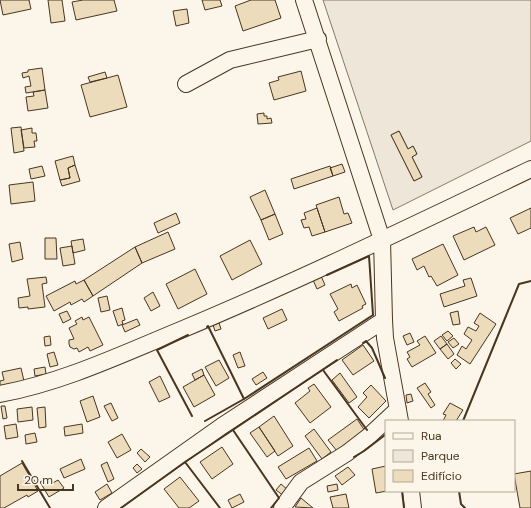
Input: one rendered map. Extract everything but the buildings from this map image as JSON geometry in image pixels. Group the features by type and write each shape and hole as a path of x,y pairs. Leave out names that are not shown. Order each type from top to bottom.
{"street":[{"path":"304,0 318,39 382,240 385,338 399,415"},
{"path":"186,84 230,60 318,39"},
{"path":"0,394 21,390 66,377 233,308 382,240 531,169"},
{"path":"106,508 222,426 384,320"},
{"path":"282,508 301,482 347,453 385,425"},
{"path":"412,492 413,508"}],"green space":[{"path":"323,0 531,0 531,141 393,210","holes":["399,131 408,149 413,146 417,154 412,157 422,177 414,181 391,135"]}],"wall":[{"path":"205,421 244,399 373,315 369,256 327,275"},
{"path":"463,420 519,284 531,281"},
{"path":"207,327 208,326 244,399"},
{"path":"188,335 157,350 192,416"},
{"path":"363,343 366,341 372,348 385,378"},
{"path":"185,462 337,360"},
{"path":"323,370 367,430"},
{"path":"233,430 279,498 271,508"},
{"path":"354,457 385,435"},
{"path":"22,461 50,508"},
{"path":"121,508 185,462 220,508"},
{"path":"402,492 404,508"},
{"path":"459,492 461,504 465,508"}]}
